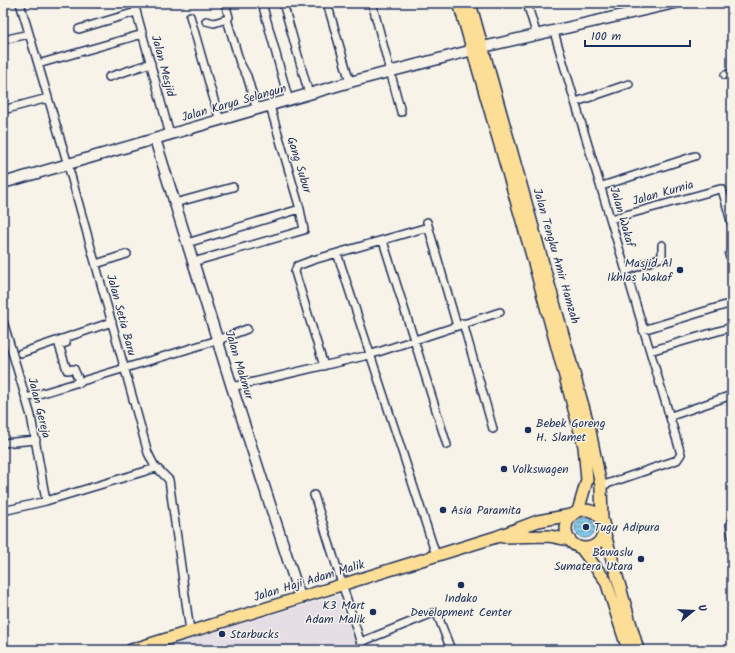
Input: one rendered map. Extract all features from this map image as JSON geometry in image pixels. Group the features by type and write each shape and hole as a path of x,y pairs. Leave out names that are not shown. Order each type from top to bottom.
{"main road":[{"name":"Jalan Tengku Amir Hamzah","path":"459,3 478,48"},
{"name":"Jalan Tengku Amir Hamzah","path":"470,3 478,48 535,250 590,431 601,486 603,525"},
{"name":"Jalan Tengku Amir Hamzah","path":"535,250 586,458 586,485 574,513"},
{"path":"628,650 606,581 582,548 570,540 566,528 574,513 587,510 596,513 603,525 638,650"},
{"name":"Jalan Haji Adam Malik","path":"131,650 496,537 538,521 574,513"},
{"path":"582,548 589,548 602,538 603,525"},
{"name":"Jalan Haji Adam Malik","path":"496,537 538,536 570,540"}],"street":[{"name":"Jalan Setia Baru","path":"20,3 68,165 148,453 156,468 167,476 170,482 190,631"},
{"name":"Jalan Mesjid","path":"134,3 170,135"},
{"path":"225,3 229,17 227,19 240,63 247,76 257,110"},
{"path":"262,3 289,101"},
{"path":"283,3 309,94"},
{"path":"327,3 350,82"},
{"path":"372,3 402,112"},
{"path":"527,3 537,36"},
{"name":"Jalan Karya Selangun","path":"3,183 289,101 391,70 478,48 554,32 641,7 675,3"},
{"path":"80,29 136,12"},
{"path":"190,16 220,121"},
{"path":"206,21 214,22 227,19"},
{"name":"Jalan Wakaf","path":"554,32 602,186 643,330 671,416 681,454 679,458 671,462 601,486"},
{"path":"3,40 29,34"},
{"path":"38,64 143,34"},
{"path":"109,77 151,63"},
{"path":"576,102 629,84"},
{"path":"3,110 48,98"},
{"name":"Gang Subur","path":"193,262 304,230 300,209 270,106"},
{"name":"Jalan Makmur","path":"155,139 232,387 300,597"},
{"path":"602,186 695,156"},
{"path":"175,203 233,186"},
{"name":"Jalan Kurnia","path":"611,219 722,189 732,225"},
{"path":"187,243 300,209"},
{"path":"324,366 295,270 299,264 383,241 427,224 493,428"},
{"path":"383,241 447,445"},
{"path":"626,271 662,257 662,246"},
{"path":"96,264 127,254"},
{"path":"337,254 436,555"},
{"path":"643,330 732,303"},
{"path":"232,387 369,354 500,312"},
{"name":"Jalan Gereja","path":"3,321 26,398 36,440 46,501"},
{"path":"21,354 112,322"},
{"path":"650,351 732,327"},
{"path":"26,398 80,383 218,340 247,329"},
{"path":"68,338 69,342 59,346 67,370 74,369 80,383"},
{"path":"671,416 732,395"},
{"path":"3,443 36,440"},
{"path":"3,511 46,501 156,468"},
{"path":"314,494 341,584 364,650"},
{"path":"732,519 730,525 732,536"},
{"path":"361,642 435,613 438,616 451,650"}],"shaded area":[{"path":"338,595 358,650 175,650 174,644"}],"water":[{"path":"581,518 589,518 595,524 595,532 589,538 581,538 575,532 575,524"}],"place":[{"name":"Masjid Al Ikhlas Wakaf","path":"680,270"},
{"name":"Bebek Goreng H. Slamet","path":"528,430"},
{"name":"Volkswagen","path":"504,469"},
{"name":"Asia Paramita","path":"443,510"},
{"name":"Tugu Adipura","path":"586,527"},
{"name":"Bawaslu Sumatera Utara","path":"641,559"},
{"name":"Indako Development Center","path":"461,585"},
{"name":"K3 Mart Adam Malik","path":"373,612"},
{"name":"Starbucks","path":"222,634"}]}
